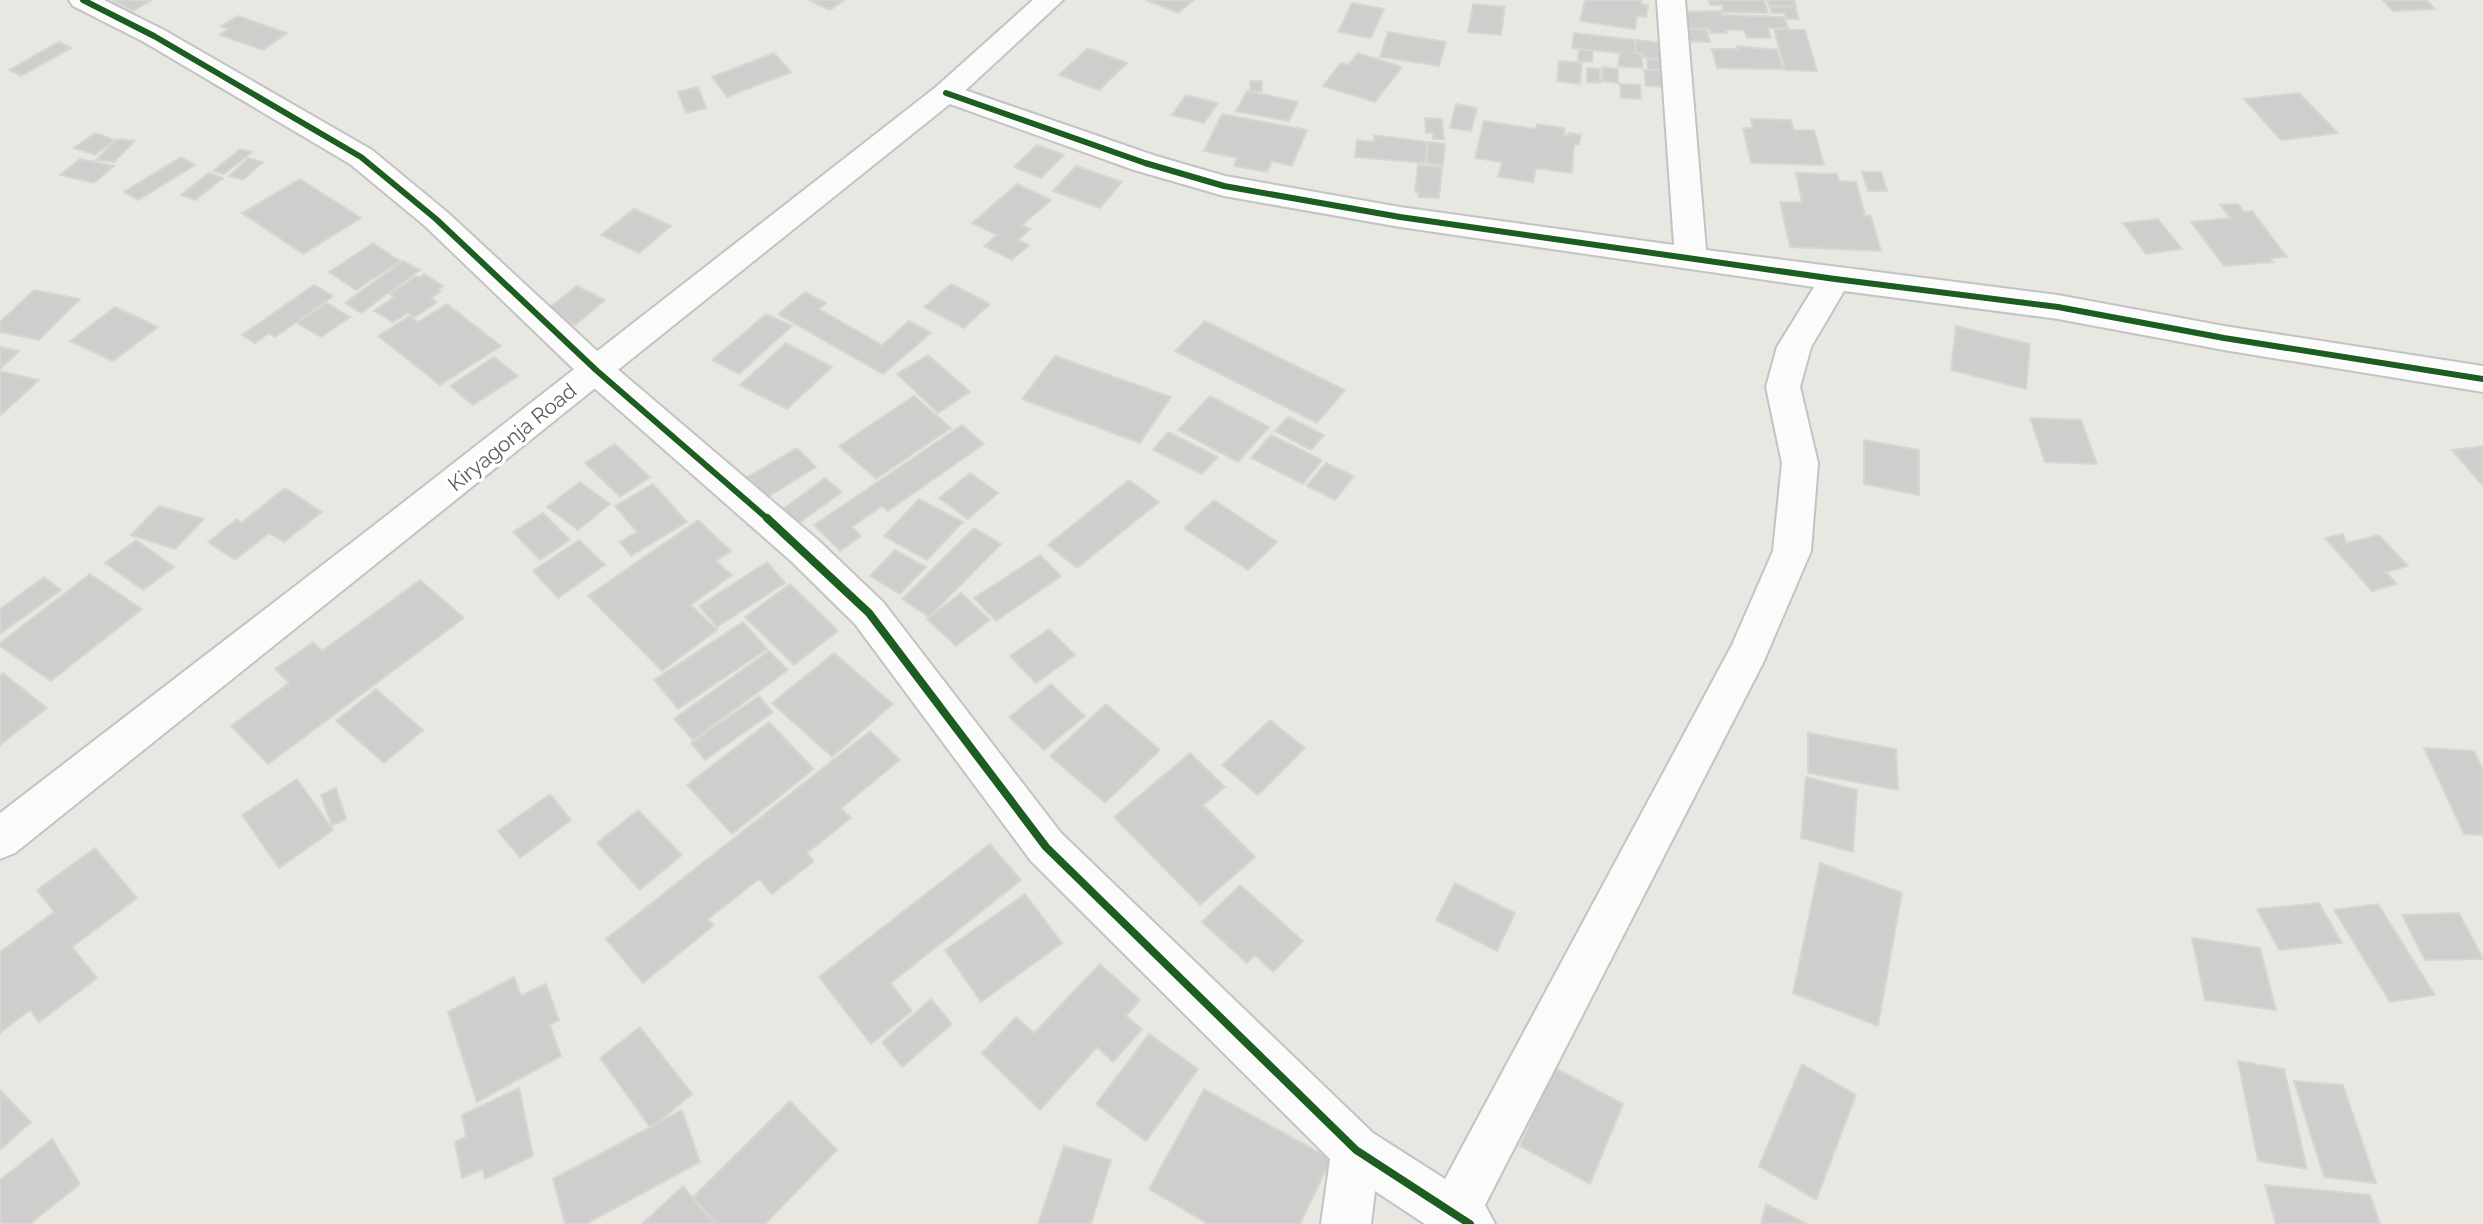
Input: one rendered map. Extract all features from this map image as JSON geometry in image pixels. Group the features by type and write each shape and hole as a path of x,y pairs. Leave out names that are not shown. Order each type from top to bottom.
{"street":[{"path":"83,0 154,36 361,157 436,219 596,370 805,551 869,613 1046,847 1356,1150 1462,1218 1749,651 1792,551 1800,463 1783,387 1794,348 1835,279"},
{"path":"1671,0 1691,259"},
{"name":"Kiryagonja Road","path":"0,839 946,93 1045,1"},
{"path":"946,93 1145,163 1224,186 1400,217 1835,279 2058,307 2224,338 2483,379"},
{"path":"1346,1224 1356,1150"}],"building":[{"path":"112,0 152,0 133,11"},
{"path":"809,0 844,0 830,10"},
{"path":"1146,0 1194,0 1178,13"},
{"path":"1585,0 1642,0 1641,4 1648,5 1646,17 1637,16 1635,29 1580,21"},
{"path":"1708,0 1764,0 1768,13 1723,12 1722,5 1710,5"},
{"path":"1767,0 1794,0 1796,6 1769,6"},
{"path":"2383,0 2427,0 2435,9 2393,11"},
{"path":"1352,3 1384,9 1371,38 1338,32"},
{"path":"1473,4 1505,7 1501,35 1468,32"},
{"path":"1795,6 1799,19 1787,19 1784,13 1772,13 1770,7"},
{"path":"1721,11 1722,15 1784,17 1788,28 1768,28 1771,38 1747,38 1744,30 1711,33 1709,28 1684,28 1679,12"},
{"path":"238,16 287,33 263,50 220,35 228,29 221,26"},
{"path":"1681,29 1707,30 1710,42 1684,41"},
{"path":"1774,29 1805,30 1817,71 1785,70"},
{"path":"1388,32 1446,42 1439,66 1380,57"},
{"path":"1574,33 1635,40 1635,53 1642,54 1642,68 1618,66 1620,53 1572,48"},
{"path":"1636,40 1663,43 1663,59 1644,57 1644,54 1636,53"},
{"path":"59,42 71,48 21,76 9,70"},
{"path":"1737,46 1777,50 1783,69 1717,68 1712,49 1738,49"},
{"path":"1088,48 1127,63 1099,90 1059,75"},
{"path":"1579,49 1593,51 1592,62 1578,61"},
{"path":"774,53 791,72 727,97 712,77"},
{"path":"1358,53 1402,67 1375,102 1323,86 1341,63 1348,65"},
{"path":"1647,59 1662,60 1663,70 1648,69"},
{"path":"1559,61 1582,63 1580,84 1557,81"},
{"path":"1603,67 1618,69 1618,83 1602,81"},
{"path":"1587,68 1600,69 1600,83 1587,82"},
{"path":"1644,70 1662,70 1665,87 1646,86"},
{"path":"1250,81 1262,81 1262,91 1250,91"},
{"path":"1620,84 1640,85 1641,99 1621,98"},
{"path":"698,87 706,108 686,113 678,92"},
{"path":"1247,91 1298,102 1289,121 1236,111"},
{"path":"2299,93 2338,133 2281,140 2244,99"},
{"path":"1186,95 1218,103 1204,123 1172,115"},
{"path":"1456,104 1477,108 1471,131 1450,128"},
{"path":"1222,114 1307,130 1292,166 1272,161 1267,172 1234,166 1237,158 1204,151"},
{"path":"1425,118 1442,119 1444,139 1433,139 1433,133 1426,133"},
{"path":"1751,119 1791,120 1794,130 1814,130 1824,165 1751,163 1743,128 1753,128"},
{"path":"1484,121 1536,129 1537,124 1565,128 1564,135 1581,135 1579,145 1574,144 1572,173 1536,168 1533,182 1498,177 1502,162 1475,158"},
{"path":"95,133 115,140 95,155 74,148"},
{"path":"1374,135 1427,142 1425,163 1355,157 1357,140 1374,142"},
{"path":"117,139 135,141 114,162 96,160"},
{"path":"1428,142 1445,144 1443,165 1427,163"},
{"path":"1037,145 1064,155 1041,178 1014,167"},
{"path":"240,149 252,152 224,174 213,171"},
{"path":"181,157 195,165 138,200 124,192"},
{"path":"248,158 263,162 243,180 229,176"},
{"path":"80,159 114,166 94,183 60,175"},
{"path":"1418,165 1442,167 1439,198 1418,197 1419,192 1415,192"},
{"path":"1076,166 1122,182 1100,208 1053,191"},
{"path":"1862,172 1881,172 1887,191 1868,191"},
{"path":"209,173 223,178 195,200 181,195"},
{"path":"1796,173 1837,174 1839,181 1856,182 1865,215 1871,216 1881,251 1790,247 1780,202 1802,202"},
{"path":"300,179 361,218 303,254 242,213"},
{"path":"1017,184 1051,200 1022,225 1030,229 1018,240 1029,245 1012,260 984,246 997,235 972,223"},
{"path":"2238,204 2244,212 2252,211 2287,257 2270,258 2273,262 2224,266 2191,222 2230,218 2220,205"},
{"path":"634,209 671,226 639,253 601,235"},
{"path":"2158,219 2182,249 2146,254 2123,223"},
{"path":"373,243 400,261 356,290 329,272"},
{"path":"403,261 420,270 361,313 345,303"},
{"path":"424,274 443,286 438,289 441,291 431,298 437,302 415,317 407,313 393,322 374,311 394,297 390,294 416,276 419,278"},
{"path":"951,284 990,304 964,328 924,307"},
{"path":"314,285 333,296 275,337 269,333 255,343 242,335"},
{"path":"577,286 605,300 575,325 546,310"},
{"path":"34,290 80,299 39,340 0,332 0,322"},
{"path":"805,292 826,303 819,309 882,345 909,321 931,333 883,374 778,314"},
{"path":"327,303 350,317 321,337 297,323"},
{"path":"447,304 501,346 440,385 378,336 410,316 418,322"},
{"path":"115,307 158,327 113,361 70,341"},
{"path":"766,314 792,326 739,374 712,360"},
{"path":"1205,321 1345,390 1317,423 1175,351"},
{"path":"1956,326 2030,344 2026,389 1951,370"},
{"path":"786,343 832,367 787,409 740,385"},
{"path":"0,347 19,351 0,369"},
{"path":"928,355 970,392 938,413 897,374"},
{"path":"1055,356 1171,397 1140,443 1022,399"},
{"path":"494,357 518,376 473,405 450,386"},
{"path":"0,371 39,380 0,416"},
{"path":"914,396 951,428 876,479 839,446"},
{"path":"1210,396 1269,427 1238,462 1178,430"},
{"path":"1288,417 1324,435 1311,450 1275,431"},
{"path":"2030,418 2081,420 2097,464 2045,462"},
{"path":"962,425 984,444 888,511 882,506 852,527 861,536 840,551 814,525"},
{"path":"1168,432 1218,457 1202,474 1153,450"},
{"path":"1271,435 1322,460 1303,484 1251,458"},
{"path":"1864,440 1919,450 1919,495 1864,484"},
{"path":"615,444 650,477 620,497 585,463"},
{"path":"2483,446 2483,486 2452,450"},
{"path":"797,448 816,467 766,498 748,477"},
{"path":"1326,463 1354,476 1335,500 1307,486"},
{"path":"970,473 998,493 968,519 939,498"},
{"path":"825,478 842,492 799,523 783,509"},
{"path":"1129,480 1159,502 1077,568 1048,545"},
{"path":"580,482 610,504 578,530 547,507"},
{"path":"653,484 687,522 631,556 620,542 637,532 615,506"},
{"path":"285,488 322,512 284,542 269,533 235,560 208,542 237,519 241,523"},
{"path":"919,499 963,522 927,560 884,536"},
{"path":"1214,500 1277,542 1248,570 1184,528"},
{"path":"159,506 204,519 175,549 131,535"},
{"path":"543,513 570,540 540,560 513,532"},
{"path":"698,520 731,551 716,561 732,575 691,605 717,630 662,671 588,596"},
{"path":"974,528 1001,544 929,617 902,599"},
{"path":"2343,534 2346,543 2379,535 2408,566 2386,572 2397,584 2372,591 2325,538"},
{"path":"136,540 174,567 143,590 105,563"},
{"path":"579,540 605,565 558,598 533,571"},
{"path":"895,550 926,567 900,594 870,576"},
{"path":"1040,555 1061,576 996,621 974,598"},
{"path":"767,562 785,583 717,627 699,606"},
{"path":"90,574 142,609 51,681 0,646 0,643"},
{"path":"44,577 61,590 0,634 0,609"},
{"path":"420,580 464,618 268,764 231,726 289,683 275,669 313,642 322,651"},
{"path":"790,584 838,631 794,665 745,617"},
{"path":"961,593 990,620 956,646 927,619"},
{"path":"743,622 767,649 678,709 654,680"},
{"path":"1049,629 1075,655 1036,683 1010,656"},
{"path":"769,651 788,670 693,740 674,719"},
{"path":"834,653 893,704 832,757 772,703"},
{"path":"3,673 47,708 0,745 0,676"},
{"path":"1051,684 1085,716 1044,750 1009,717"},
{"path":"376,689 423,730 384,763 336,721"},
{"path":"759,696 773,712 705,760 691,743"},
{"path":"1106,704 1160,750 1105,803 1050,756"},
{"path":"1270,720 1305,748 1258,795 1222,765"},
{"path":"769,722 814,769 732,834 687,785"},
{"path":"870,731 900,760 841,808 851,818 807,853 814,861 772,894 759,879 708,919 714,925 643,983 606,939"},
{"path":"1808,733 1896,749 1898,790 1808,773"},
{"path":"2424,748 2474,751 2483,770 2483,835 2464,834"},
{"path":"1190,753 1225,787 1203,805 1255,857 1200,905 1114,817"},
{"path":"1806,777 1857,790 1853,852 1801,838"},
{"path":"297,779 333,830 279,868 242,815"},
{"path":"336,788 346,819 332,826 321,795"},
{"path":"550,794 571,820 520,858 498,831"},
{"path":"638,810 682,855 640,890 597,843"},
{"path":"990,844 1021,880 891,983 912,1011 871,1044 819,977"},
{"path":"95,848 137,898 72,947 97,978 39,1022 30,1010 0,1033 0,952 54,912 37,890"},
{"path":"1820,863 1902,893 1878,1026 1793,993"},
{"path":"1455,883 1515,913 1497,951 1436,920"},
{"path":"1240,885 1303,941 1273,972 1255,955 1247,963 1202,922"},
{"path":"1025,894 1062,943 981,1002 945,950"},
{"path":"2319,903 2342,943 2279,950 2257,909"},
{"path":"2378,904 2435,995 2390,1002 2334,910"},
{"path":"2459,913 2483,959 2425,960 2402,915"},
{"path":"2192,938 2260,948 2276,1010 2205,1000"},
{"path":"1100,964 1140,1000 1126,1016 1142,1029 1113,1062 1097,1047 1040,1110 982,1053 1016,1017 1034,1033"},
{"path":"514,977 521,996 546,984 559,1020 550,1025 561,1056 477,1102 448,1012"},
{"path":"931,999 952,1024 902,1067 882,1042"},
{"path":"640,1027 692,1094 651,1128 600,1058"},
{"path":"1149,1034 1198,1069 1146,1141 1096,1104"},
{"path":"2238,1061 2284,1069 2307,1169 2258,1161"},
{"path":"1802,1064 1856,1095 1816,1200 1759,1166"},
{"path":"1553,1067 1623,1104 1590,1184 1520,1146"},
{"path":"2294,1081 2343,1085 2376,1183 2324,1177"},
{"path":"519,1088 533,1156 485,1179 483,1169 462,1178 455,1142 466,1137 462,1115"},
{"path":"1204,1089 1331,1159 1300,1224 1208,1224 1149,1189"},
{"path":"0,1090 31,1122 0,1150"},
{"path":"790,1101 837,1150 765,1224 716,1224 693,1197"},
{"path":"682,1110 700,1162 586,1224 565,1224 553,1179"},
{"path":"52,1139 80,1184 30,1224 0,1224 0,1180"},
{"path":"1064,1146 1111,1160 1091,1224 1038,1224"},
{"path":"2265,1185 2370,1195 2380,1224 2276,1224"},
{"path":"683,1186 714,1224 642,1224"},
{"path":"1766,1204 1807,1224 1761,1224"}],"cycle path":[{"path":"83,0 154,36 361,157 436,219 596,370 805,551 869,613 1046,847 1356,1150 1470,1224"},
{"path":"946,93 1145,163 1224,186 1400,217 1835,279 2058,307 2224,338 2483,379"}]}
